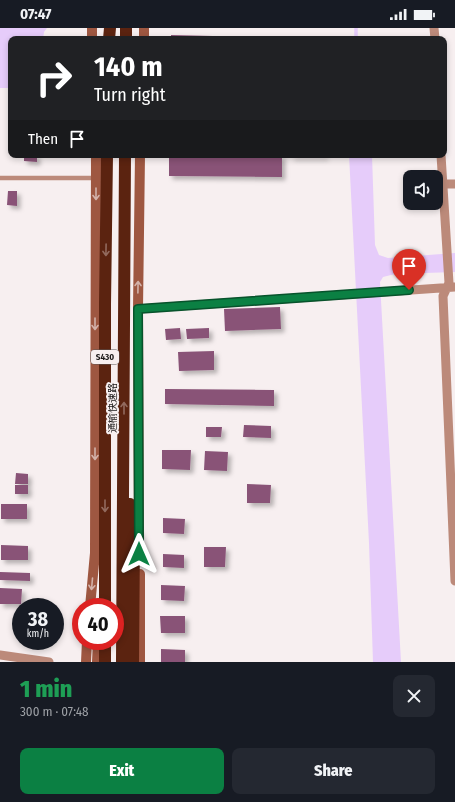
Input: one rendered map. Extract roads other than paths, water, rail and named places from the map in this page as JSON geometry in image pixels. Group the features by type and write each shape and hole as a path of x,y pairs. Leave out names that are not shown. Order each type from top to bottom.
{"highway":[{"name":"通榆快速路","path":"105,598 105,304 107,158"},
{"name":"通榆快速路","path":"122,662 125,158"},
{"path":"124,461 134,534 133,662"},
{"path":"105,650 105,662"}],"street":[{"path":"91,598 95,553 96,158"},
{"path":"140,158 138,309 140,662"},
{"path":"441,158 442,170"},
{"path":"443,184 455,184"},
{"path":"443,199 449,283 451,288"},
{"path":"138,309 451,288"},
{"path":"451,288 443,296 455,581"},
{"path":"102,598 105,559"},
{"path":"86,662 87,650"},
{"path":"97,662 98,650"},
{"path":"0,655 49,662"}],"lane":[{"path":"0,178 96,178"}],"waterway":[{"path":"356,28 356,36"}]}
